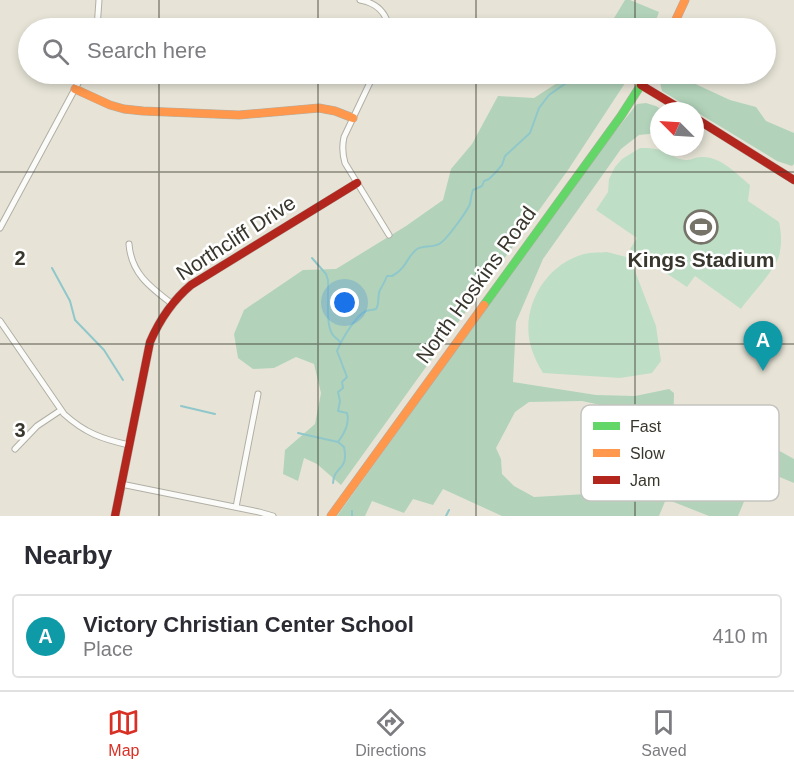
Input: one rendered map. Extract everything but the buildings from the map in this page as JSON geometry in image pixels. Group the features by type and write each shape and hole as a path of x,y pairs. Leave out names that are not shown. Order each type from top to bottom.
{"street":[{"path":"98,18 99,0"},
{"path":"360,0 372,3 386,18"},
{"path":"676,18 684,0"},
{"path":"0,228 78,84"},
{"path":"369,84 344,137 343,154 345,163 389,235"},
{"path":"641,85 669,102"},
{"name":"North Hoskins Road","path":"331,516 641,85"},
{"path":"75,89 110,105 143,111 239,115 319,108 353,118"},
{"path":"704,124 794,180"},
{"name":"Northcliff Drive","path":"115,516 150,342 171,303 191,285 357,183"},
{"path":"129,244 131,260 135,268 147,283 171,303"},
{"path":"0,321 61,410 74,423 91,434 129,445"},
{"path":"236,507 258,394"},
{"path":"15,448 37,426 61,410"},
{"path":"121,484 273,516"}],"green space":[{"path":"625,0 659,12 657,18 614,18"},
{"path":"556,84 624,84 568,170 341,485 317,464 304,458 298,481 283,474 285,450 315,424 321,393 314,364 296,357 274,368 253,369 238,358 234,334 244,310 303,270 336,269 443,200 451,169 472,144 498,96 534,98"},
{"path":"660,84 695,84 730,100 756,107 766,121 794,133 794,164 792,166 777,161 704,117 704,102 680,102 662,91"},
{"path":"637,104 650,104 650,134 639,135 621,149 543,259 516,322 513,382 596,395 635,396 669,389 674,393 674,405 600,405 582,401 529,402 515,412 496,448 501,459 502,474 514,486 534,497 581,494 581,501 665,501 659,516 502,516 443,489 433,505 413,499 404,513 372,501 365,516 337,516 586,168"},
{"name":"Kings Stadium","path":"640,148 650,148 650,156 673,156 684,160 709,157 734,171 750,185 748,201 779,222 781,247 775,265 741,309 695,276 687,287 630,249 637,238 596,210 608,192 609,179 615,167 622,159"},
{"path":"607,252 630,258 656,326 661,361 652,373 620,378 543,373 532,351 528,333 532,304 538,290 557,268 570,260 587,253"},
{"path":"779,451 794,459 794,483 779,477"},
{"path":"671,501 744,501 738,516 709,516"}],"waterway":[{"path":"338,442 346,428 348,417 347,413 338,411 340,401 338,392 343,388 342,382 347,377 337,351 349,329 366,311 376,309 379,292 387,276 392,276 399,271 417,249 442,242 468,208 473,190 482,186 484,181 489,179 502,165 505,156 530,133 539,108 549,95 565,84"},
{"path":"312,258 326,274 329,324 333,335 340,342"},
{"path":"52,268 70,301 75,320 104,350 123,380"},
{"path":"181,406 215,414"},
{"path":"298,433 338,442 344,447 345,461 336,473 333,483"},
{"path":"446,516 449,510"},
{"path":"352,511 352,516"}],"traffic: fast":[{"path":"484,305 621,116 642,84"}],"traffic: slow":[{"path":"677,18 685,0"},
{"path":"75,89 110,105 143,111 239,115 319,108 353,118"},
{"path":"331,516 484,305"}],"traffic: jam":[{"path":"641,85 669,102"},
{"path":"704,124 794,180"},
{"path":"115,516 150,342 167,311 191,285 357,183"}],"place":[{"name":"Kings Stadium","path":"701,227"},
{"name":"Victory Christian Center School","path":"763,371"}]}
